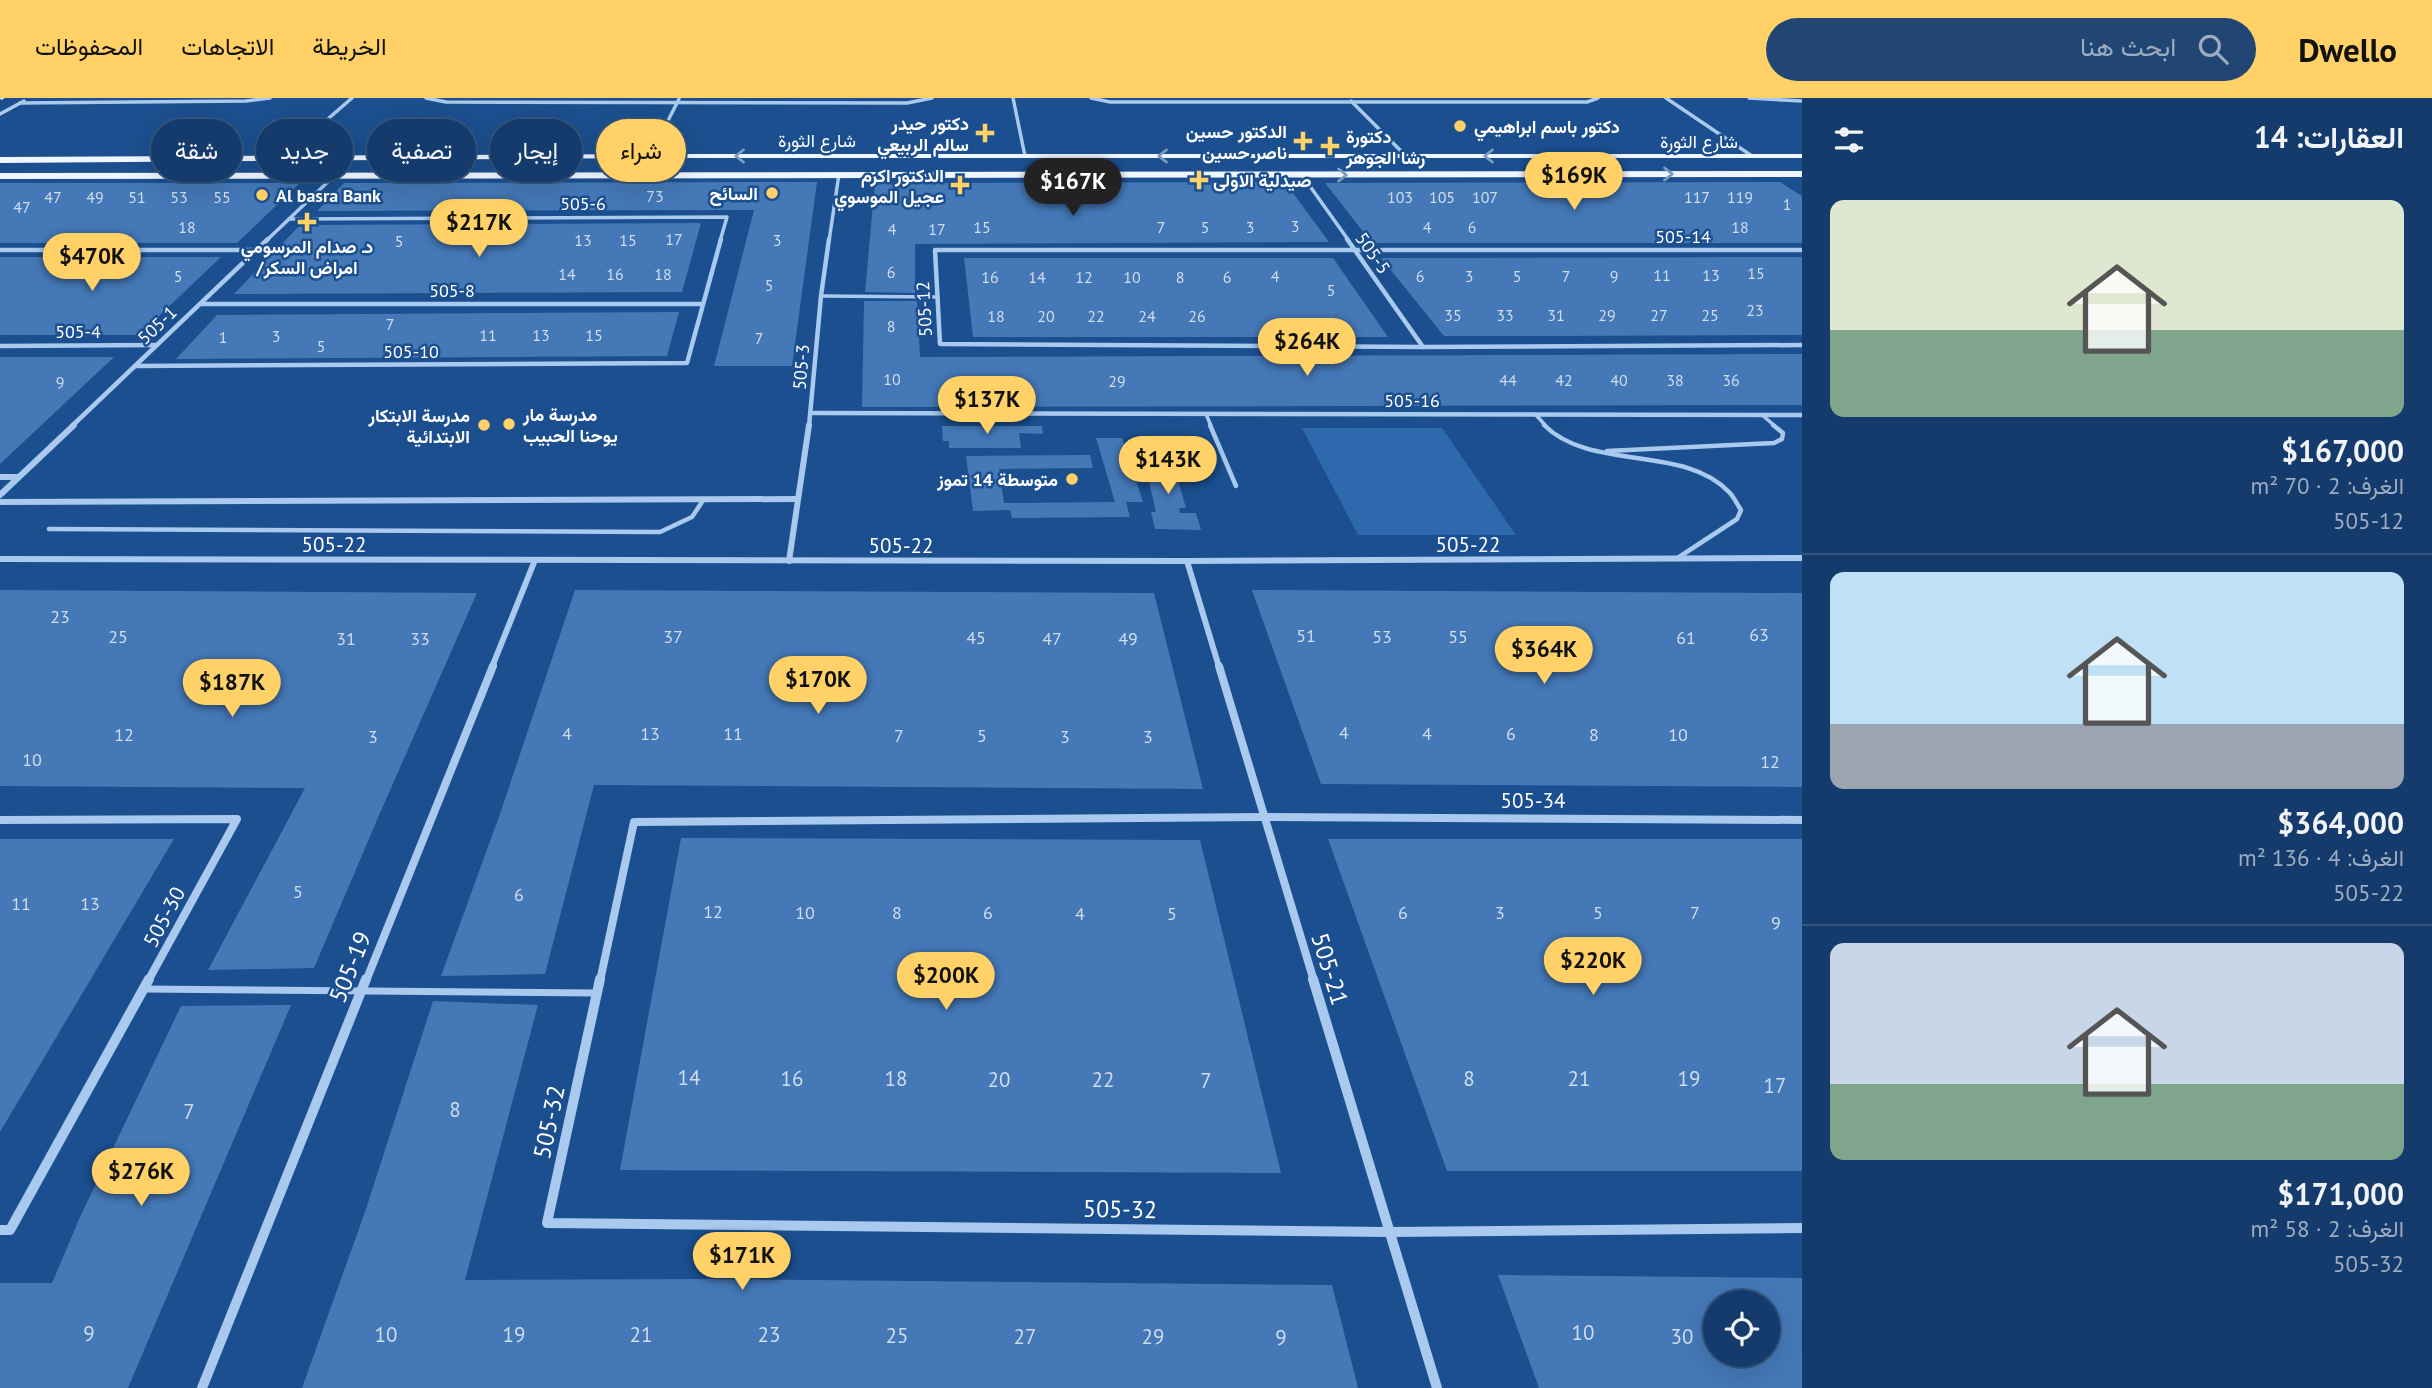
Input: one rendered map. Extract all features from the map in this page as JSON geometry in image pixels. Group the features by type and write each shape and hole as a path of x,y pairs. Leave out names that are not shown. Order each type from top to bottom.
{"main road":[{"path":"0,153 25,160"},
{"name":"شارع الثورة","path":"686,156 1802,156"},
{"name":"شارع الثورة","path":"353,158 490,157"},
{"path":"478,175 490,157"},
{"name":"شارع الثورة","path":"0,160 256,158"},
{"name":"شارع الثورة","path":"353,176 1800,175"},
{"name":"شارع الثورة","path":"0,176 256,176"}],"street":[{"path":"0,114 29,98"},
{"path":"20,103 246,102 270,98"},
{"path":"328,119 352,98"},
{"path":"426,98 446,103 678,100 907,103 932,98"},
{"path":"1013,98 1025,156"},
{"path":"1091,98 1110,102 1587,102 1598,98"},
{"path":"1348,98 1406,156"},
{"path":"1666,98 1752,156"},
{"path":"1749,98 1802,102"},
{"path":"668,119 678,100"},
{"name":"505-3","path":"789,561 811,413 821,296 839,174"},
{"name":"505-5","path":"1302,175 1423,347"},
{"name":"505-1","path":"0,495 328,182"},
{"name":"505-6","path":"289,219 727,217 687,363"},
{"path":"0,250 257,250"},
{"name":"505-12","path":"1353,250 935,250 940,344 1423,347"},
{"name":"505-14","path":"1353,250 1802,250"},
{"name":"505-8","path":"200,304 703,304"},
{"name":"505-4","path":"0,346 157,345"},
{"path":"1423,347 1802,345"},
{"name":"505-10","path":"135,366 687,363"},
{"name":"505-16","path":"811,413 1802,415"},
{"path":"0,477 19,477"},
{"name":"505-22","path":"0,502 797,499"},
{"name":"505-22","path":"0,559 1186,561 1802,558"},
{"name":"505-19","path":"202,1388 535,560"},
{"name":"505-21","path":"1186,561 1437,1388"},
{"name":"505-34","path":"1264,817 1802,820"},
{"name":"505-32","path":"1264,817 634,822 547,1223 1390,1231"},
{"name":"505-30","path":"0,820 237,819 10,1230 0,1230"},
{"path":"1390,1231 1802,1228"}],"lane":[{"path":"821,296 938,297"},
{"path":"1206,414 1236,486"},
{"path":"1535,414 1559,438 1597,452 1695,471 1722,486 1735,497 1741,510 1737,519 1676,559"},
{"path":"1597,452 1758,445 1782,439 1783,433 1762,415"},
{"path":"49,529 660,532 682,524 699,513 704,499"},
{"path":"144,989 597,993"}],"shaded area":[{"path":"1302,428 1442,428 1516,535 1358,535"}],"building":[{"path":"817,182 792,366 714,366 754,210 317,211 344,183"},
{"path":"1285,182 1329,242 915,244 915,293 865,292 875,183"},
{"path":"1780,182 1802,196 1802,243 1372,243 1325,183"},
{"path":"0,183 300,183 237,243 0,243"},
{"path":"701,223 682,292 234,294 300,225"},
{"path":"0,257 221,257 139,335 0,335"},
{"path":"1802,257 1802,335 1550,336 1444,336 1381,258"},
{"path":"964,258 1333,258 1388,337 973,337"},
{"path":"864,301 917,301 920,357 1802,354 1802,405 862,407"},
{"path":"679,312 667,356 176,359 217,315"},
{"path":"0,357 114,357 0,464"},
{"path":"942,426 1042,426 1043,434 1019,433 1021,448 949,448 949,441 943,441"},
{"path":"1096,438 1122,438 1143,502 1126,502 1130,517 1012,518 1010,510 973,511 966,456 1090,455 1093,468 999,469 1004,503 1115,502"},
{"path":"1143,456 1171,456 1186,508 1179,508 1180,513 1196,513 1201,530 1155,529 1151,512 1156,512"},
{"path":"0,590 477,593 314,968 208,970 305,788 0,786"},
{"path":"575,590 1154,593 1203,789 594,785 545,974 441,976 501,811"},
{"path":"1252,590 1802,593 1802,787 1321,784"},
{"path":"681,838 1200,840 1281,1173 620,1170"},
{"path":"0,839 174,839 0,1132"},
{"path":"1328,839 1802,839 1802,1171 1447,1171"},
{"path":"433,1001 538,1005 465,1280 712,1279 1332,1285 1358,1388 302,1388 365,1212"},
{"path":"291,1005 128,1388 0,1388 0,1283 52,1283 80,1217 181,1006"},
{"path":"1498,1275 1802,1278 1802,1388 1539,1388"}],"place":[{"name":"دكتور باسم ابراهيمي","path":"1460,126"},
{"name":"دكتور حيدر سالم الربيعي","path":"985,133"},
{"name":"الدكتور حسين ناصر حسين","path":"1303,141"},
{"name":"دكتورة رشا الجوهر","path":"1330,146"},
{"name":"صيدلية الاولى","path":"1199,180"},
{"name":"الدكتور اكرم عجيل الموسوي","path":"960,185"},
{"name":"السائح","path":"772,193"},
{"name":"Al basra Bank","path":"262,195"},
{"name":"د. صدام المرسومي /امراض السكر","path":"307,222"},
{"name":"مدرسة مار يوحنا الحبيب","path":"509,424"},
{"name":"مدرسة الابتكار الابتدائية","path":"484,425"},
{"name":"متوسطة 14 تموز","path":"1072,479"}]}
